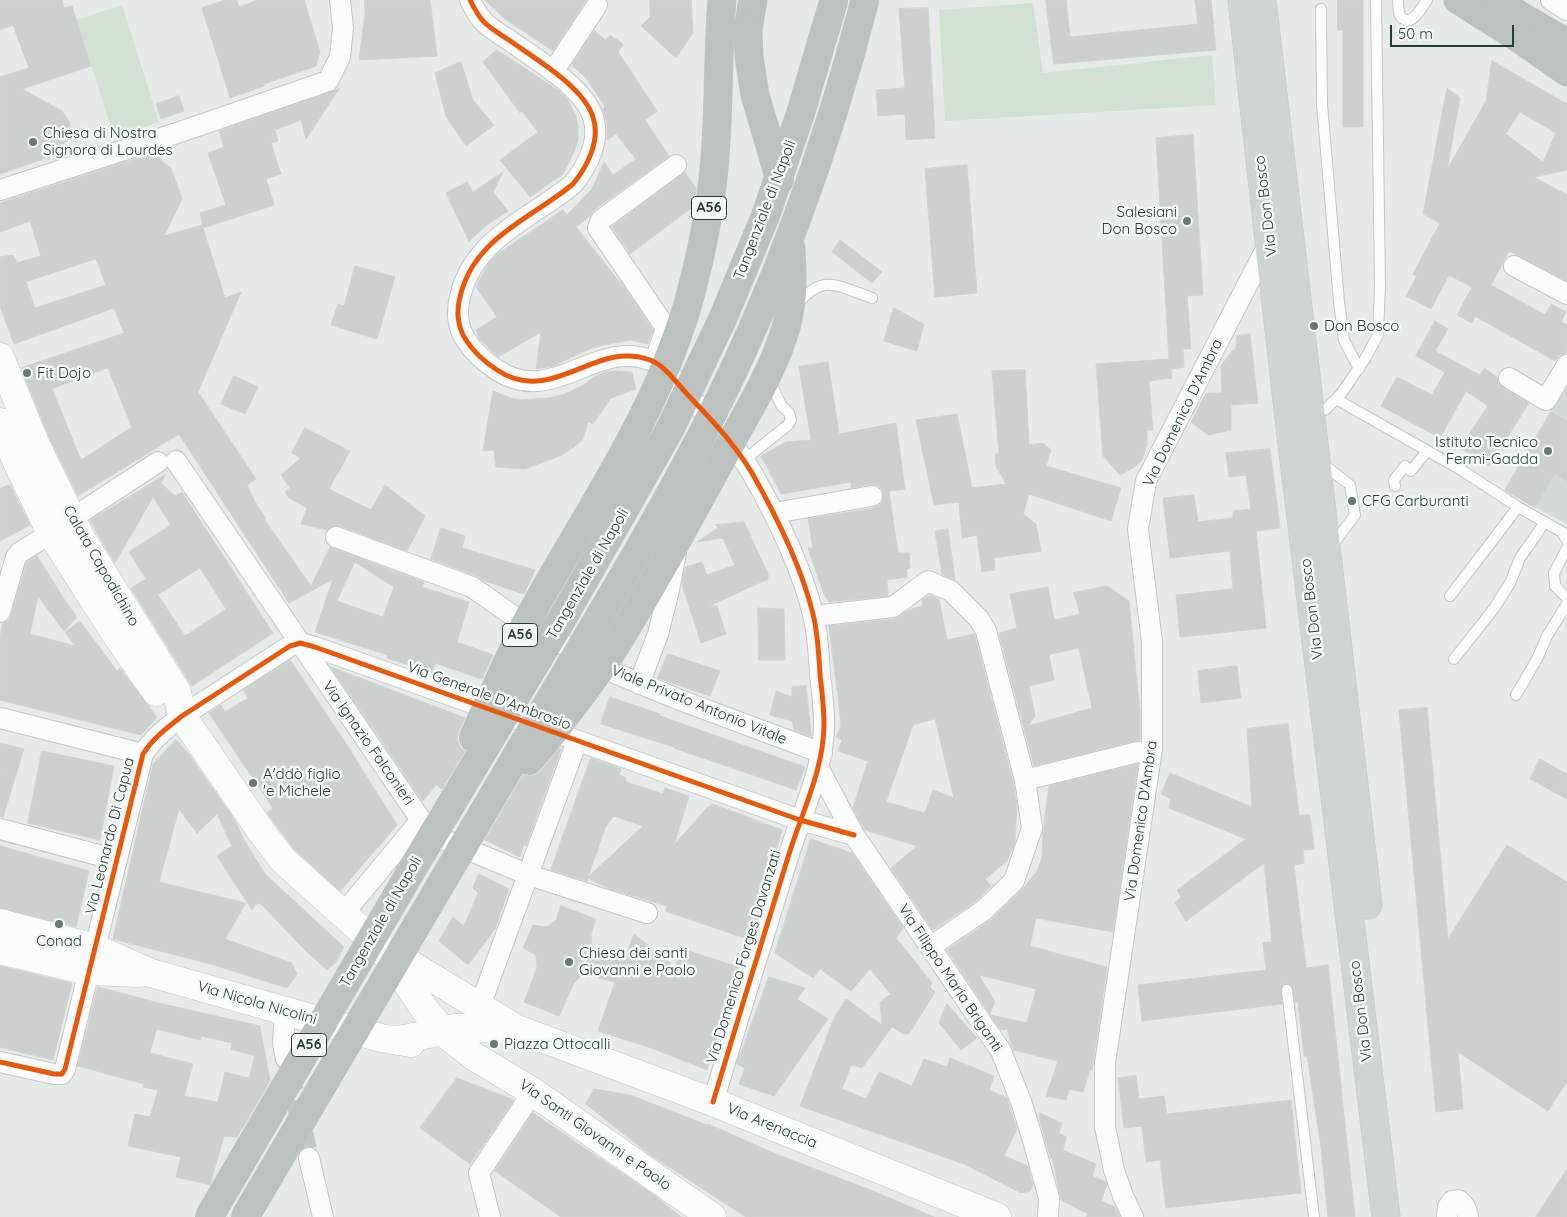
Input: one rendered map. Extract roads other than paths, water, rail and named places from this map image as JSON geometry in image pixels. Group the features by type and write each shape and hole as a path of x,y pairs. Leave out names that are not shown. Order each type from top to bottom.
{"highway":[{"name":"A56","path":"410,873 519,638 649,406 672,353 697,270 711,192 716,144 718,44 722,0"},
{"path":"468,836 574,706 611,653 662,567 707,485 765,377 784,336 792,293 789,229 777,168 760,116 748,57 751,0"},
{"name":"Tangenziale di Napoli","path":"209,1217 633,496 691,387 765,217 800,115 834,0"},
{"name":"Tangenziale di Napoli","path":"245,1217 468,836 638,551 710,418 750,334 793,228 832,116 865,0"},
{"path":"1458,0 1517,18 1567,43"},
{"path":"1494,0 1517,18 1567,72"},
{"path":"1498,0 1567,63"}],"main road":[{"name":"Via Don Bosco","path":"1242,0 1270,241 1300,418 1315,459 1404,1217"},
{"name":"Via Don Bosco","path":"1262,0 1300,418 1386,1217"},
{"name":"Calata Capodichino","path":"0,357 35,443 61,526"},
{"name":"Calata Capodichino","path":"0,422 16,460 61,526 81,538 176,692 182,716 283,860 380,947 517,1029"},
{"name":"Via Nicola Nicolini","path":"0,923 92,959"},
{"name":"Calata Capodichino","path":"380,947 441,1030 475,1057"},
{"name":"Via Nicola Nicolini","path":"0,950 92,959 151,973 393,1040 475,1057"},
{"name":"Via Nicola Nicolini","path":"393,1040 441,1030 473,1028 517,1029"},
{"name":"Via Arenaccia","path":"517,1029 713,1102 998,1217"},
{"name":"Via Santi Giovanni e Paolo","path":"475,1057 533,1092 712,1217"}],"street":[{"path":"0,190 183,131 328,81 340,57 343,28 340,0"},
{"path":"470,0 485,23 565,80 585,102 594,118 595,137 591,154 583,172 573,184 505,231 481,254 471,269 463,286 459,301 458,314 464,338 482,358 495,368 510,378 527,382 542,382 594,362 610,358 636,355 654,361 667,372 726,435 744,460 774,513 803,580 814,616 818,641 824,725 820,761 800,820 854,835"},
{"path":"1551,0 1567,10"},
{"path":"553,72 597,5"},
{"path":"1517,18 1501,19 1567,63"},
{"path":"654,361 666,328 598,228 598,224 676,165"},
{"name":"Via Domenico D'Ambra","path":"1133,1217 1114,1170 1105,1127 1105,1063 1152,749 1152,642 1138,529 1146,481 1270,241"},
{"path":"1514,266 1567,294"},
{"path":"1509,378 1546,400 1567,365"},
{"path":"639,684 658,634 669,590 682,516 726,435"},
{"name":"Via Ignazio Falconieri","path":"61,526 167,462 300,643 421,820 440,838 529,876 647,913"},
{"path":"774,513 872,496"},
{"path":"0,612 16,557 19,553 61,526"},
{"name":"Viale Privato Antonio Vitale","path":"336,537 472,587 519,620 617,674 820,761"},
{"path":"814,616 893,607 928,581 951,591 980,619 986,630 1025,780 1032,828 1014,881 984,910 930,947"},
{"path":"182,716 280,652 300,643"},
{"name":"Via Generale D'Ambrosio","path":"300,643 800,820"},
{"name":"Via Leonardo Di Capua","path":"0,1062 54,1074 62,1074 65,1069 143,754 148,746 164,730 182,716"},
{"path":"0,718 143,754"},
{"path":"480,1006 577,741"},
{"path":"1025,780 1138,752"},
{"name":"Via Filippo Maria Briganti","path":"820,761 854,835 1001,1051 1022,1104 1034,1144 1049,1198 1048,1217"},
{"path":"343,914 421,820"},
{"name":"Via Domenico Forges Davanzati","path":"713,1102 800,820"},
{"path":"0,829 117,860"},
{"path":"285,1010 283,1043 286,1059"},
{"path":"490,1217 479,1173 533,1092"},
{"path":"309,1158 322,1217"},
{"path":"1447,1217 1448,1207 1452,1201 1458,1200 1468,1210 1468,1217"}],"lane":[{"path":"1300,418 1326,409 1336,399 1359,369 1378,335 1380,286 1376,0"},
{"path":"1398,0 1399,14 1402,19 1407,21 1412,20 1417,15 1427,0"},
{"path":"1321,9 1322,104 1339,302 1344,340 1359,369"},
{"path":"744,460 788,426 791,420 789,413 781,405 773,388 769,356 775,338 804,296 816,286 830,284 872,298"},
{"path":"1336,399 1463,471 1518,507 1562,532 1567,540"},
{"path":"1395,486 1394,480 1405,466 1411,470 1427,451"},
{"path":"1450,596 1518,507"},
{"path":"1454,659 1495,607 1510,583 1520,558 1545,522"},
{"path":"1567,548 1554,573 1555,586 1567,598"},
{"path":"1516,695 1538,659 1547,636 1567,604"},
{"path":"1287,990 1314,1217"}],"tunnel":[{"path":"289,1071 309,1158"}],"place":[{"name":"Chiesa di Nostra Signora di Lourdes","path":"33,142"},
{"name":"Salesiani Don Bosco","path":"1187,221"},
{"name":"Don Bosco","path":"1314,326"},
{"name":"Fit Dojo","path":"27,373"},
{"name":"Istituto Tecnico Fermi-Gadda","path":"1548,451"},
{"name":"CFG Carburanti","path":"1352,501"},
{"name":"A'ddò figlio 'e Michele","path":"253,783"},
{"name":"Conad","path":"59,924"},
{"name":"Chiesa dei santi Giovanni e Paolo","path":"569,962"},
{"name":"Piazza Ottocalli","path":"494,1044"}]}
